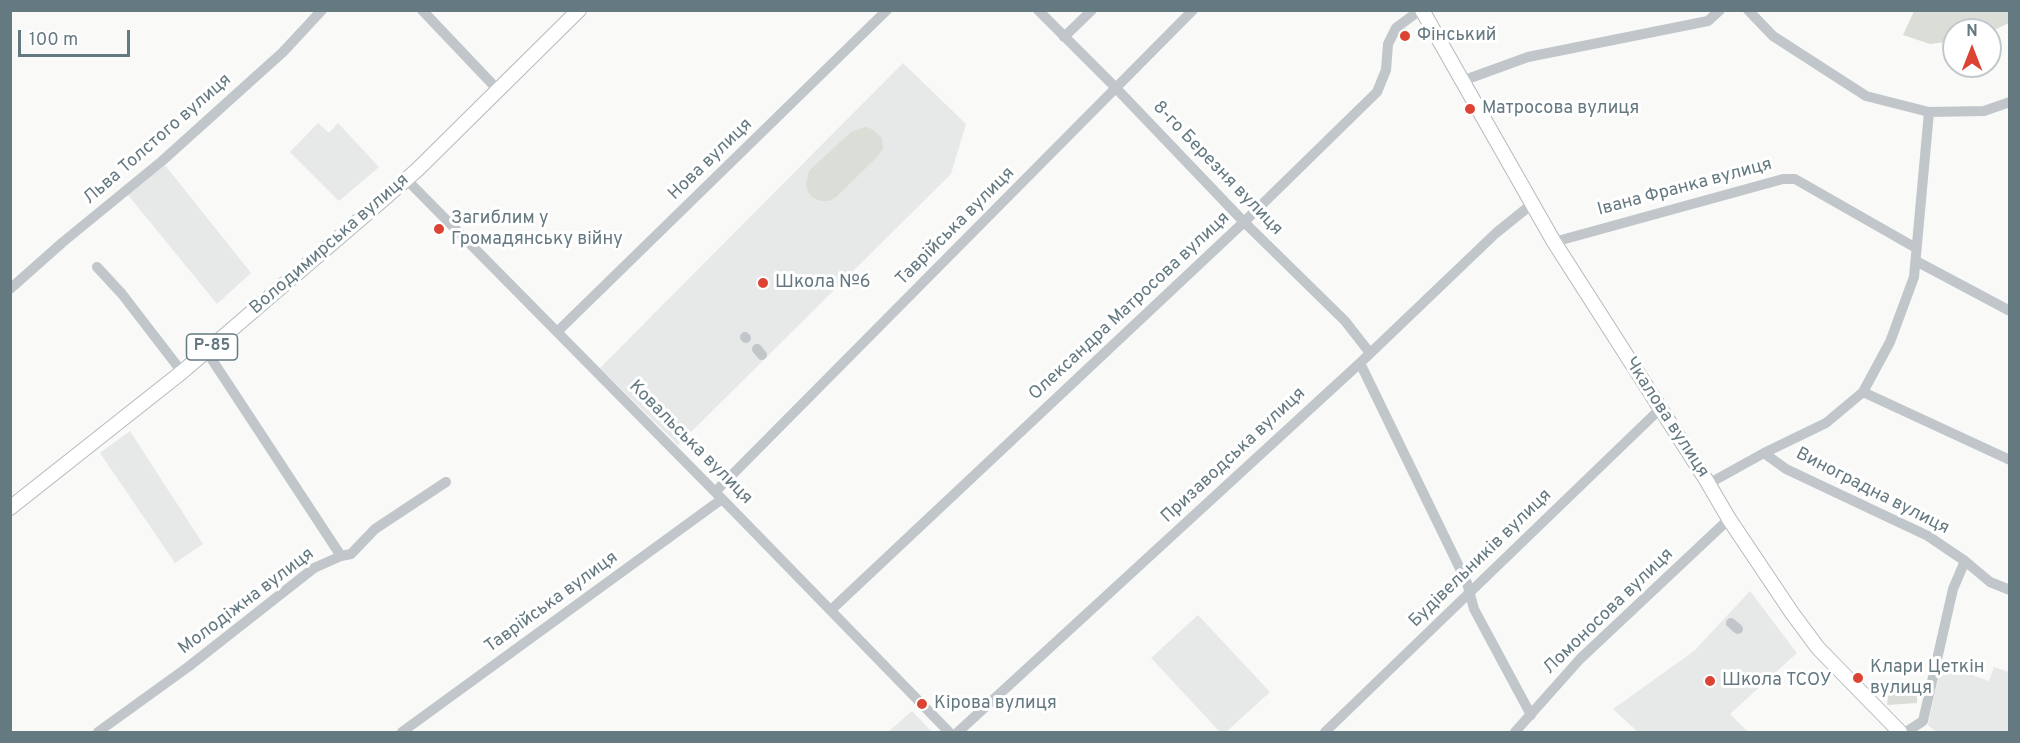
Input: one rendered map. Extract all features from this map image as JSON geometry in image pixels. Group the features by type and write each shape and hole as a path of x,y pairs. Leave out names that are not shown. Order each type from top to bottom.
{"main road":[{"name":"Володимирська вулиця","path":"10,507 207,352 406,179 579,10"},
{"name":"Чкалова вулиця","path":"1421,10 1554,242 1729,519 1818,648 1899,732"}],"street":[{"name":"Льва Толстого вулиця","path":"10,289 63,242 162,161 283,52 322,10"},
{"path":"422,10 498,90"},
{"name":"Нова вулиця","path":"557,332 887,10"},
{"name":"8-го Березня вулиця","path":"1038,10 1117,88 1244,222 1345,321 1370,353"},
{"path":"1064,37 1092,10"},
{"name":"Таврійська вулиця","path":"402,732 719,495 1193,10"},
{"name":"Олександра Матросова вулиця","path":"831,610 1244,222 1377,92 1386,70 1388,44 1396,28 1421,10"},
{"path":"1462,81 1528,57 1708,21 1720,10"},
{"path":"1748,10 1773,36 1866,96 1929,112 1984,111 2010,102"},
{"path":"1708,484 1764,453 1826,423 1863,392 1890,342 1914,277 1929,112"},
{"name":"Ковальська вулиця","path":"406,179 719,495 949,732"},
{"name":"Івана Франка вулиця","path":"1554,242 1784,179 1795,179 1916,248"},
{"name":"Призаводська вулиця","path":"958,732 1360,363 1496,233 1532,204"},
{"path":"1916,261 2010,311"},
{"path":"97,267 122,294 182,372"},
{"path":"207,352 341,556"},
{"path":"1360,363 1467,583 1468,594 1474,609 1531,715"},
{"path":"1863,392 2010,460"},
{"name":"Будівельників вулиця","path":"1325,732 1660,409"},
{"name":"Виноградна вулиця","path":"1764,453 1786,469 1928,536 1965,561 1990,582 2010,590"},
{"name":"Молодіжна вулиця","path":"98,732 188,667 314,568 351,554 375,529 446,482"},
{"name":"Ломоносова вулиця","path":"1515,732 1580,659 1729,519"},
{"path":"1906,732 1923,721 1953,589 1965,561"}],"shaded area":[{"path":"1914,11 2009,11 2009,23 2002,26 2002,18 1942,18 1942,42 1930,44 1903,35"},
{"name":"Школа №6","path":"903,63 966,124 951,174 678,445 600,368"},
{"path":"318,123 329,133 338,123 379,167 339,201 290,152"},
{"path":"865,127 872,129 882,138 883,149 879,155 836,197 829,201 813,198 806,184 809,171 851,132"},
{"path":"165,165 251,273 217,304 128,195"},
{"path":"130,431 203,544 175,563 100,453"},
{"name":"Школа ТСОУ","path":"1750,591 1797,653 1730,714 1748,732 1638,732 1613,709 1694,651"},
{"path":"1198,615 1270,692 1226,732 1220,732 1151,658"},
{"path":"1941,664 1989,681 1994,667 2009,672 2009,732 1936,732 1928,725"},
{"path":"1889,685 1917,685 1917,703 1887,705"},
{"path":"912,711 932,732 888,732"}],"place":[{"name":"Фінський","path":"1405,36"},
{"name":"Матросова вулиця","path":"1470,109"},
{"name":"Загиблим у Громадянську війну","path":"439,229"},
{"name":"Школа №6","path":"763,283"},
{"name":"Клари Цеткін вулиця","path":"1858,678"},
{"name":"Школа ТСОУ","path":"1710,681"},
{"name":"Кірова вулиця","path":"922,704"}]}
